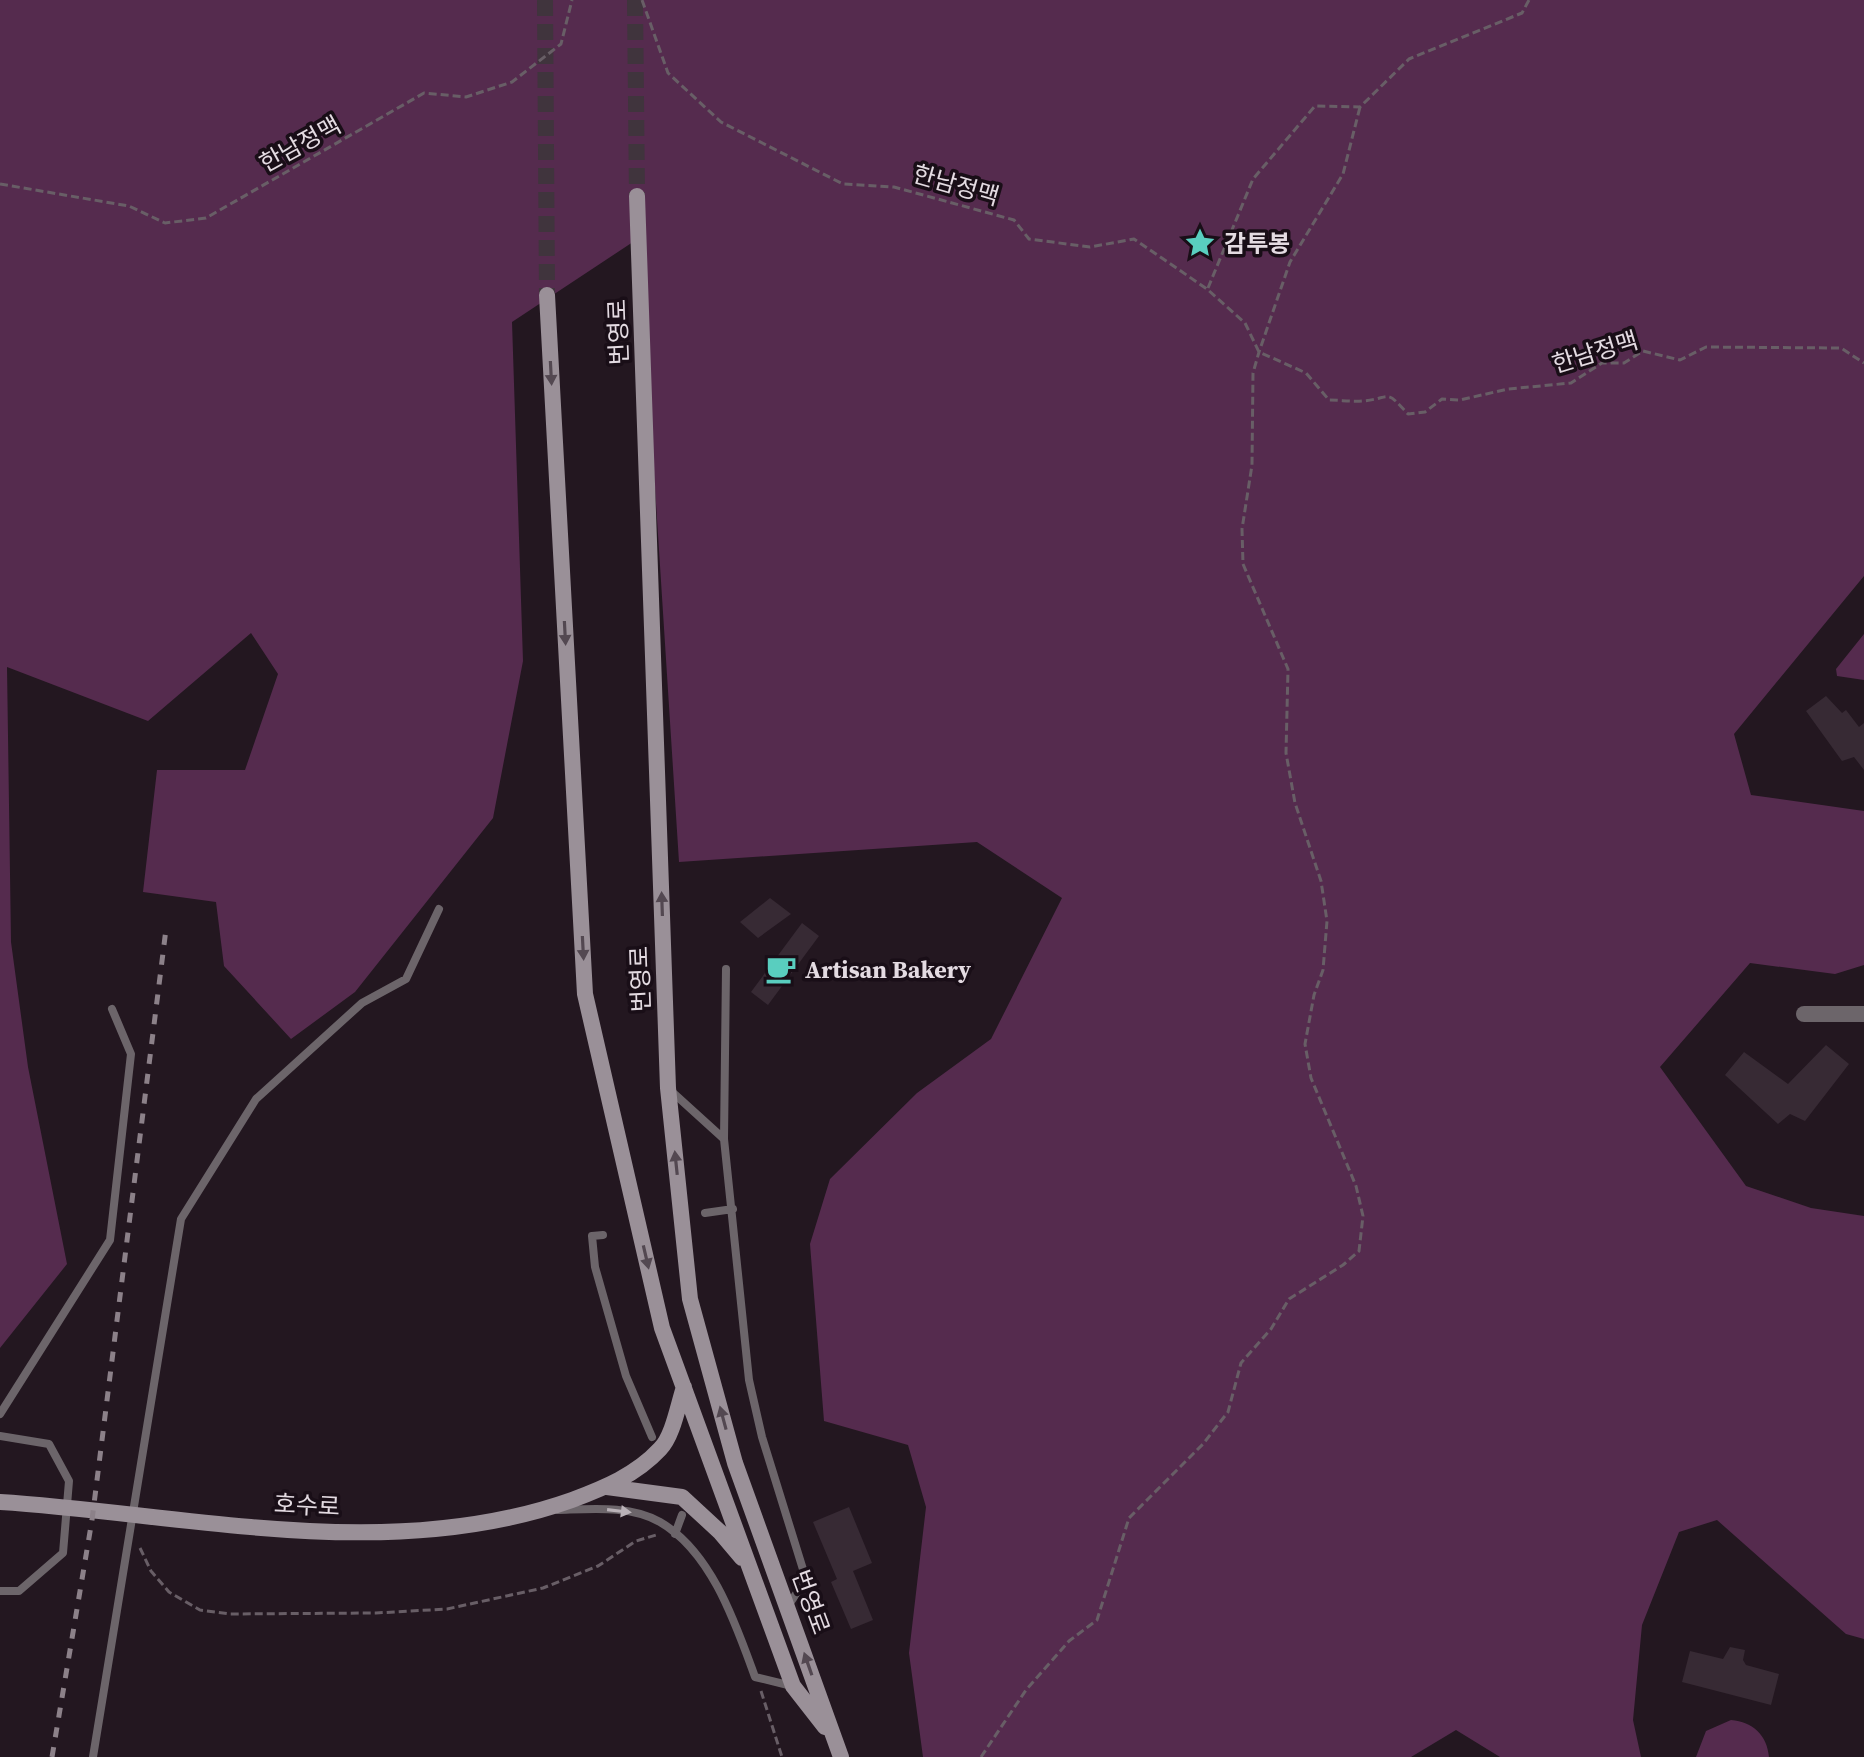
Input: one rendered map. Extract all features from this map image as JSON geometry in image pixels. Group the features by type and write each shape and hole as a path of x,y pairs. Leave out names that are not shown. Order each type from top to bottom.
{"street":[{"name":"번영로","path":"637,196 668,1088 690,1299 735,1463 841,1757"},
{"name":"번영로","path":"547,295 585,994 662,1328 793,1686 833,1737"},
{"path":"1804,1014 1864,1014"},
{"name":"호수로","path":"0,1502 324,1531 434,1531 541,1511 605,1487 635,1471 663,1447 684,1387"},
{"name":"호수로","path":"605,1487 682,1497 720,1532 750,1568"}],"lane":[{"path":"93,1757 181,1219 256,1099 362,1003 406,979 439,909"},
{"path":"726,969 724,1139 733,1209 739,1308 749,1380 762,1437 806,1579 788,1606"},
{"path":"0,1414 110,1240 131,1054 112,1009"},
{"path":"668,1088 724,1139"},
{"path":"705,1213 733,1209"},
{"path":"603,1235 592,1236 595,1267 626,1376 652,1437"},
{"path":"0,1436 49,1444 69,1481 63,1553 19,1591 0,1591"},
{"path":"541,1511 625,1511 659,1521 708,1571 755,1677 793,1686"},
{"path":"675,1534 682,1515"}],"path":[{"name":"한남정맥","path":"0,184 129,206 165,223 206,218 424,93 466,97 512,82 561,44 572,0"},
{"name":"한남정맥","path":"642,0 668,73 721,122 843,184 894,187 1014,220 1029,239 1090,247 1134,239 1207,289 1245,323 1259,352 1306,373 1329,400 1365,401 1384,394 1393,397 1408,414 1425,412 1442,399 1460,400 1508,389 1571,383 1602,363 1624,363 1643,351 1680,360 1706,347 1841,348 1864,363"},
{"path":"981,1757 1026,1690 1069,1641 1097,1620 1129,1518 1203,1444 1228,1412 1241,1363 1271,1329 1289,1299 1343,1265 1359,1251 1363,1216 1356,1186 1311,1078 1305,1044 1314,995 1323,970 1327,921 1321,881 1295,803 1286,753 1288,669 1243,564 1242,529 1255,440 1253,373 1290,262 1343,174 1360,107 1409,59 1522,13 1529,0"},
{"path":"1207,289 1253,179 1273,155 1315,106 1360,107"},
{"path":"128,1535 136,1540 151,1571 169,1592 200,1610 230,1614 447,1609 543,1588 598,1566 636,1541 675,1534"},
{"path":"755,1677 782,1757"}],"shaded area":[{"path":"0,0 1864,0 1864,576 1734,734 1751,795 1864,811 1864,965 1835,974 1750,963 1660,1067 1746,1186 1811,1208 1864,1216 1864,1639 1846,1634 1717,1520 1679,1532 1642,1625 1633,1720 1641,1757 1500,1757 1456,1730 1411,1757 923,1757 909,1653 926,1507 908,1445 824,1421 810,1244 830,1179 917,1093 991,1039 1062,898 977,842 679,862 639,238 512,322 523,661 493,818 355,992 291,1039 224,966 216,902 143,892 157,770 245,770 278,674 251,633 148,721 7,667 11,942 28,1067 67,1264 0,1348"},
{"path":"1864,634 1864,680 1837,676 1836,669"},
{"path":"1731,1720 1758,1731 1769,1757 1696,1757 1706,1731"}],"building":[{"path":"1826,696 1842,713 1846,710 1859,727 1864,723 1864,770 1854,757 1842,761 1806,711"},
{"path":"770,898 791,914 758,938 740,922"},
{"path":"802,923 819,936 768,1005 751,992"},
{"path":"1826,1045 1849,1064 1805,1121 1790,1114 1778,1124 1725,1075 1744,1052 1788,1084"},
{"path":"849,1507 872,1563 853,1571 873,1620 851,1629 831,1582 837,1579 813,1522"},
{"path":"1730,1647 1745,1650 1743,1660 1746,1665 1779,1674 1771,1705 1682,1682 1690,1651 1723,1659"}],"tunnel":[{"path":"545,0 547,295"},
{"path":"635,0 637,196"}],"railway":[{"path":"52,1757 92,1520 166,929"}],"place":[{"name":"감투봉","path":"1200,243"},
{"name":"Artisan Bakery","path":"781,969"}]}
